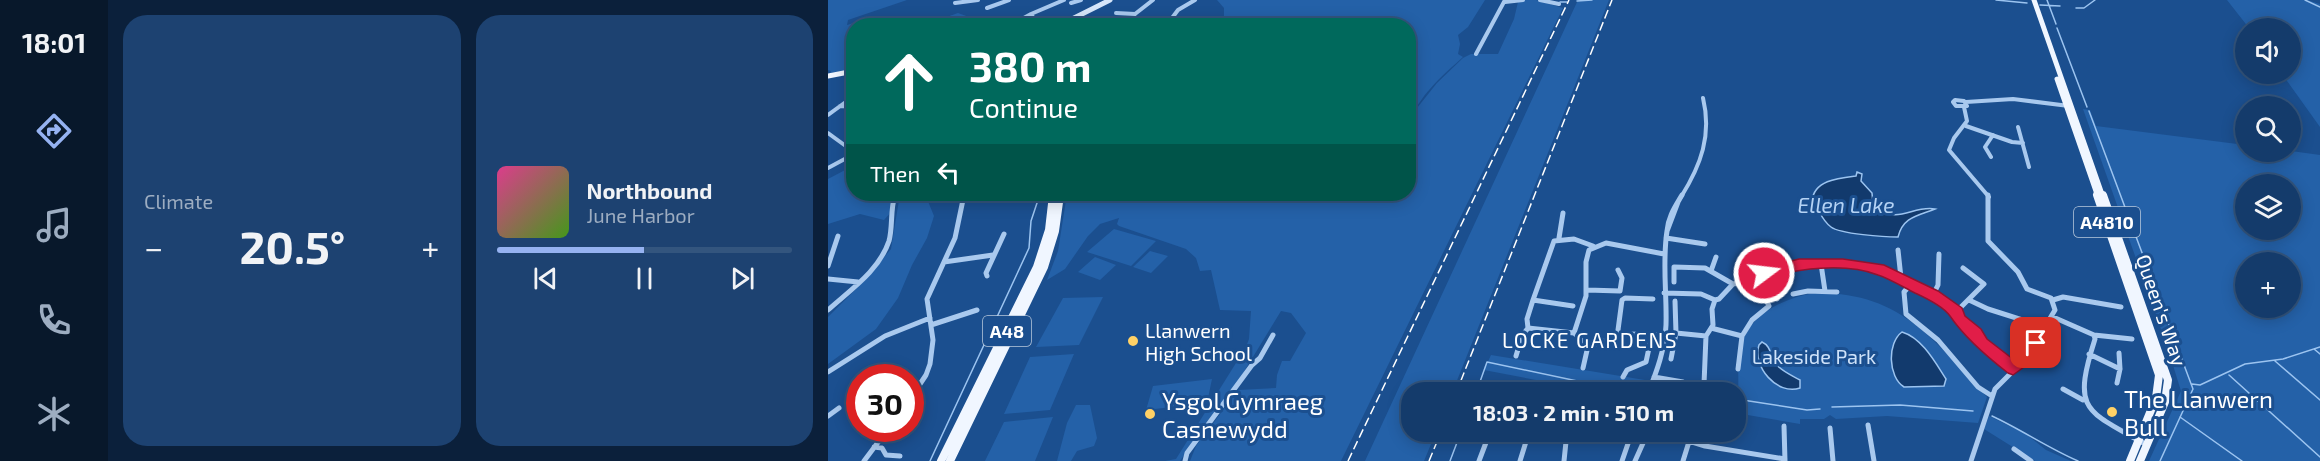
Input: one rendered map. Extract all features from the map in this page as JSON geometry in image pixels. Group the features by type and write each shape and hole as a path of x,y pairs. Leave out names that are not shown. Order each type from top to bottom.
{"main road":[{"name":"Queen's Way","path":"2032,0 2168,380 2166,406 2145,444 2140,461"},
{"path":"828,77 846,74"},
{"name":"Queen's Way","path":"2069,106 2159,375 2157,399 2136,439 2130,461"},
{"name":"A48","path":"941,461 1037,267 1049,230 1052,201"},
{"name":"A48","path":"950,461 1044,267 1059,213 1060,201"}],"street":[{"path":"955,3 978,0"},
{"path":"987,8 1009,0"},
{"path":"1024,18 1064,0"},
{"path":"1071,3 1081,0"},
{"path":"1079,18 1108,0"},
{"path":"1132,18 1153,0"},
{"path":"1170,18 1182,7 1195,0"},
{"path":"1476,54 1505,1 1523,0"},
{"path":"1540,0 1559,4"},
{"path":"1116,13 1135,14"},
{"path":"1031,14 1034,18"},
{"path":"1997,93 2001,99"},
{"path":"1652,382 1665,335 1664,254 1667,231 1678,202 1696,172 1705,150 1708,120 1703,98"},
{"path":"2069,106 2001,99 1965,105 1968,117 1966,126 1951,143 1949,150 1989,196 1988,242 2020,275 2027,289 2053,300 2063,297 2121,307"},
{"path":"828,115 846,102"},
{"path":"840,106 846,106"},
{"path":"1966,126 2023,143"},
{"path":"2018,127 2029,167"},
{"path":"828,133 846,146"},
{"path":"1991,158 1985,147 1993,135"},
{"path":"828,168 846,158"},
{"path":"828,310 859,282 876,264 885,250 890,232 893,201"},
{"path":"924,378 930,364 933,340 927,299 955,238 963,201"},
{"path":"1559,238 1564,220 1563,213"},
{"path":"987,276 993,255 1004,234"},
{"path":"828,266 838,237"},
{"path":"1516,356 1522,336 1528,328 1527,319 1554,241 1559,238 1582,241 1593,246"},
{"path":"1666,238 1705,244"},
{"path":"1574,333 1582,314 1587,290 1586,255 1593,246 1605,243 1616,244 1664,254"},
{"path":"1898,250 1901,278"},
{"path":"1932,295 1938,285 1940,254"},
{"path":"944,262 993,255"},
{"path":"1711,271 1715,266 1716,257"},
{"path":"1704,382 1706,336 1713,323 1712,307 1715,300 1719,299 1733,284 1757,280 1766,271 1796,264 1843,264 1878,269 1901,278 1910,285 1932,295 1956,312 1958,319 2013,369"},
{"path":"1821,264 1825,291"},
{"path":"1674,282 1674,267 1701,267 1733,284"},
{"path":"1956,312 1984,284 1963,268"},
{"path":"1587,290 1620,291 1622,278 1618,270"},
{"path":"1766,271 1777,299"},
{"path":"828,279 859,282"},
{"path":"1738,369 1742,336 1752,320 1769,304 1757,280"},
{"path":"1910,285 1904,292 1906,314 1938,340 1978,387 1992,396"},
{"path":"1793,294 1837,292"},
{"path":"1664,293 1701,294 1715,300"},
{"path":"1620,335 1618,330 1622,300 1625,298 1653,299"},
{"path":"1533,300 1573,306"},
{"path":"1969,300 1983,309 2027,318 2045,327"},
{"path":"1971,461 1998,384 2026,358 2053,317 2055,310 2053,300"},
{"path":"1671,359 1676,333 1675,301"},
{"path":"931,325 959,315 973,314 977,310"},
{"path":"2053,317 2094,335 2132,339"},
{"path":"828,372 885,336 930,318"},
{"path":"1528,328 1574,333 1588,346 1596,346 1620,335 1665,335"},
{"path":"1711,328 1742,336"},
{"path":"1676,333 1706,336"},
{"path":"1623,377 1627,370 1646,362 1652,334"},
{"path":"1185,461 1187,453 1216,412 1260,358 1273,335"},
{"path":"2083,400 2082,382 2095,339 2094,335"},
{"path":"1582,368 1588,346"},
{"path":"2117,383 2120,369 2119,353"},
{"path":"2089,354 2120,369"},
{"path":"1654,377 1683,382"},
{"path":"2063,389 2083,400 2096,417 2145,444"},
{"path":"828,416 839,408"},
{"path":"1868,425 1874,461"},
{"path":"1692,442 1785,460 1784,426"},
{"path":"1830,428 1833,461"},
{"path":"864,461 878,442"},
{"path":"1479,461 1486,442"},
{"path":"1520,461 1526,442"},
{"path":"1564,461 1567,442"},
{"path":"1622,461 1628,442"},
{"path":"1635,461 1644,442"},
{"path":"1683,461 1689,442"},
{"path":"874,447 882,448 886,455 900,456"},
{"path":"2014,449 2029,460"}],"green space":[{"path":"828,0 907,0 854,18 846,18 846,70 830,73 831,71 828,70"},
{"path":"1217,0 1485,0 1468,27 1458,35 1460,44 1458,54 1463,57 1439,79 1416,109 1416,18 1226,18 1224,8"},
{"path":"1536,0 1563,8 1341,461 1190,461 1196,446 1238,390 1276,388 1277,375 1282,361 1290,361 1306,333 1291,313 1281,311 1237,383 1180,461 1165,461 1176,459 1246,347 1249,339 1251,311 1220,310 1211,270 1200,271 1196,258 1186,249 1119,226 1117,224 1119,218 1100,224 1088,236 1065,269 1047,280 1058,251 1066,201 1416,201 1417,108 1437,83 1463,58 1471,54 1498,54 1514,19 1518,2"},
{"path":"1578,0 1609,0 1456,382 1402,382"},
{"path":"2227,0 2307,0 2320,4 2320,127 2301,100 2301,96 2298,96 2289,84 2301,84 2301,18 2241,18"},
{"path":"958,13 972,18 944,18"},
{"path":"2083,109 2090,110 2096,126 2235,144 2235,162 2301,162 2301,152 2320,155 2320,461 2149,461 2181,391"},
{"path":"846,170 846,201 895,201 893,210 884,220 860,214 828,224 828,179"},
{"path":"899,201 928,201 934,216 927,238 898,298 876,329 828,364 828,317 864,281 891,249"},
{"path":"1114,229 1156,241 1131,266 1087,252"},
{"path":"1150,251 1168,256 1151,273 1133,267"},
{"path":"1095,257 1116,265 1100,280 1078,272"},
{"name":"Lakeside Park","path":"1816,293 1846,295 1872,301 1914,324 1950,357 1987,397 1978,423 1887,416 1836,419 1830,415 1824,419 1800,419 1800,424 1746,415 1746,382 1738,382 1740,349 1744,337 1750,326 1769,310 1804,295"},
{"path":"1103,297 1079,345 1036,347 1063,298"},
{"path":"1074,354 1050,410 1004,414 1030,357"},
{"path":"1491,355 1645,380 1644,382 1547,382 1484,370"},
{"path":"1212,379 1207,403 1146,410 1153,386"},
{"path":"1401,383 1401,442 1432,442 1424,461 1365,461"},
{"path":"1076,405 1090,405 1097,438 1094,446 1077,451 1071,461 1057,461 1067,423"},
{"path":"1989,416 2026,434 2046,450 2071,461 2035,461 1984,429"},
{"path":"1053,417 1035,461 985,461 1004,422"}],"water":[{"name":"Ellen Lake","path":"1857,172 1862,174 1861,181 1872,193 1873,204 1882,211 1897,215 1935,209 1907,221 1898,237 1863,235 1843,232 1831,227 1812,201 1814,194 1822,184 1835,179 1856,176"},
{"path":"1902,332 1916,339 1927,351 1946,379 1944,386 1904,387 1899,382 1891,360 1894,344"},
{"path":"1762,342 1769,348 1777,366 1800,380 1800,388 1783,388 1768,377 1759,362 1759,345"}],"waterway":[{"path":"1577,1 1592,0"},
{"path":"1996,0 2027,3"},
{"path":"2047,0 2049,5"},
{"path":"2076,8 2084,8 2095,0"},
{"path":"2305,0 2320,7"},
{"path":"1560,2 1567,2"},
{"path":"2040,5 2049,5"},
{"path":"2049,5 2060,6"},
{"path":"2049,5 2056,24"},
{"path":"2057,28 2087,107"},
{"path":"2089,111 2193,389 2180,417"},
{"path":"930,461 1029,248 1031,221 1038,201"},
{"path":"2192,384 2200,385 2245,364 2283,359 2320,347"},
{"path":"2314,349 2320,354"},
{"path":"2275,361 2320,400"},
{"path":"1480,382 1487,362 1582,382"},
{"path":"2229,375 2320,457"},
{"path":"1746,401 1807,410 1820,409"},
{"path":"1832,407 1900,405 1973,411"},
{"path":"1992,416 2078,461"},
{"path":"2160,461 2180,417"},
{"path":"2180,417 2242,461"},
{"path":"1450,461 1457,442"}],"railway":[{"path":"1348,461 1569,0"},
{"path":"1460,382 1612,0"},
{"path":"1429,461 1437,442"}],"place":[{"name":"Llanwern High School","path":"1133,341"},
{"name":"The Llanwern Bull","path":"2112,412"},
{"name":"Ysgol Gymraeg Casnewydd","path":"1150,414"}],"district":[{"name":"LOCKE GARDENS","path":"1590,339"}],"route":[{"path":"1764,273 1799,264 1843,264 1878,269 1901,278 1910,285 1932,295 1956,312 1958,319 2013,369 2021,364 2036,343"}]}
